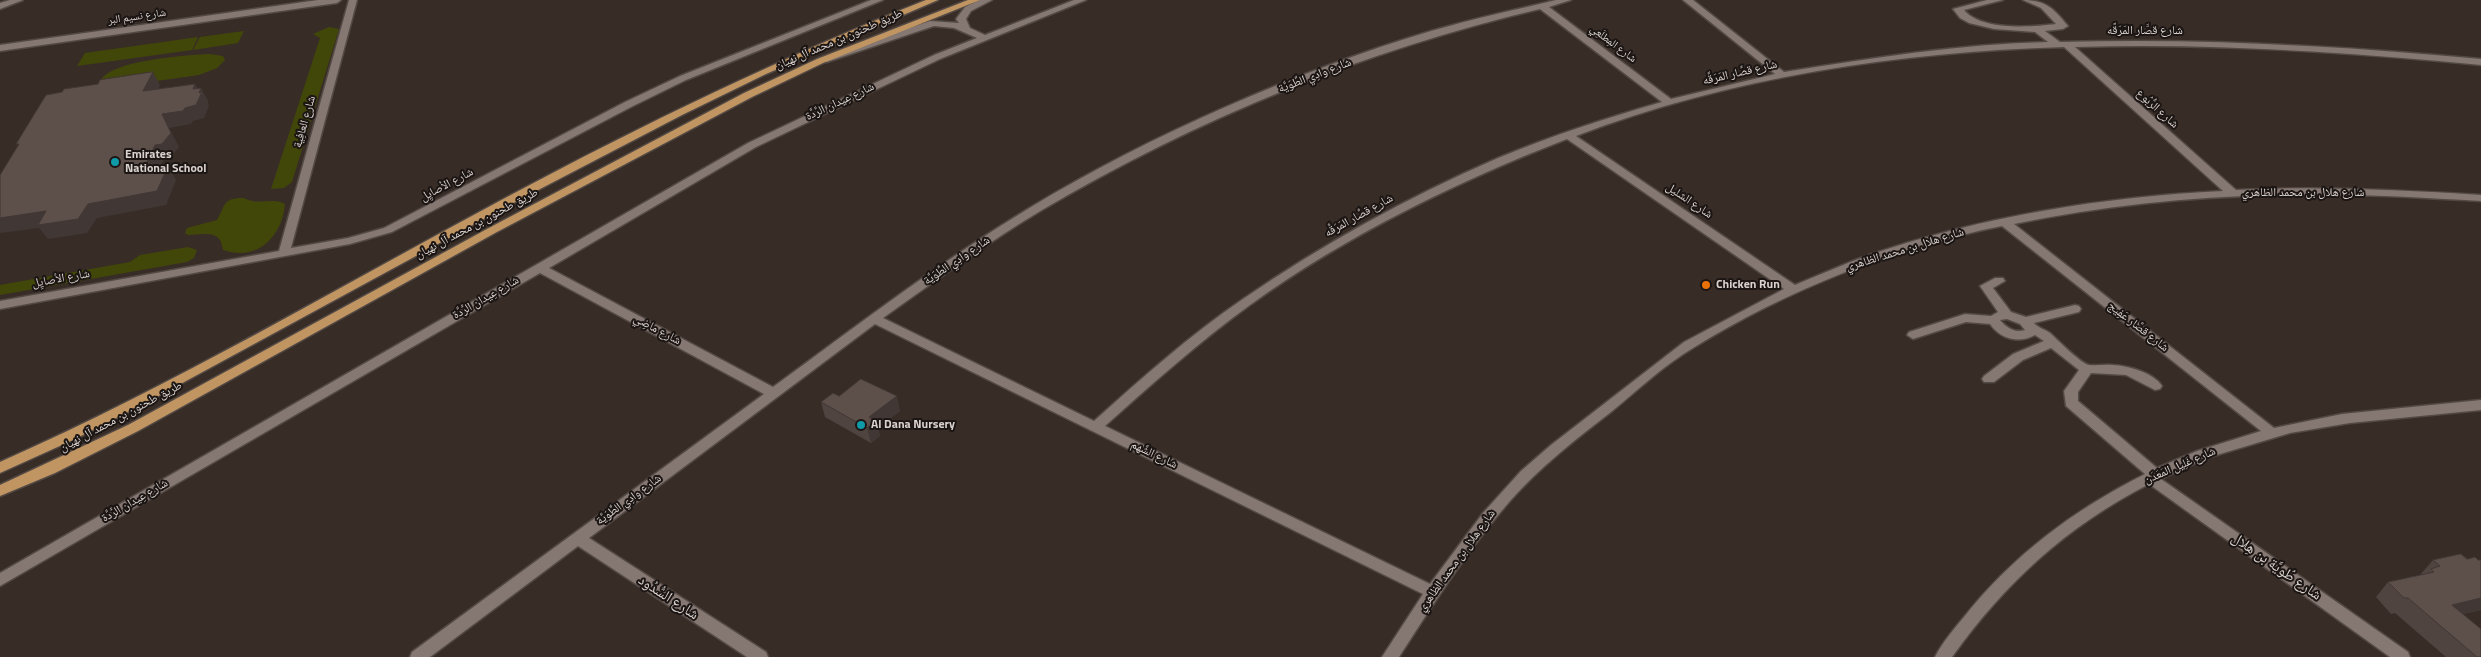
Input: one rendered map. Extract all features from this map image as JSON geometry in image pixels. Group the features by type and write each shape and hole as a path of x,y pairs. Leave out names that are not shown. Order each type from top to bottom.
{"main road":[{"name":"طريق طحنون بن محمد آل نهيان","path":"0,468 118,412 677,112 834,39 934,0"},
{"name":"طريق طحنون بن محمد آل نهيان","path":"0,491 50,469 133,428 700,120 820,61 976,0"}],"street":[{"path":"0,6 19,0"},
{"name":"شارع نسيم البر","path":"0,48 337,0"},
{"name":"شارع العافِية","path":"284,252 353,0"},
{"name":"شارع الأصايِل","path":"0,304 350,241 397,226 683,78 879,0"},
{"path":"966,28 961,20 964,13 972,6 988,0"},
{"name":"شارع عِيدان الرَّدَّة","path":"0,580 539,267 793,124 982,38 1082,0"},
{"name":"شارع وادِي الطِّوَيَّة","path":"418,657 934,276 1036,209 1090,178 1208,120 1365,56 1453,28 1567,0"},
{"path":"1687,0 1782,75"},
{"path":"1999,0 1958,9 1961,15 1980,23 2011,29 2064,26 2044,6 2027,0"},
{"name":"شارع المِطلَعِي","path":"1542,6 1669,102"},
{"path":"820,61 927,24 951,24 966,28 982,38"},
{"name":"شارع الرُّبُوع","path":"2037,29 2062,44 2232,193"},
{"name":"شارع قصَّار المَرَقَّه","path":"1096,427 1133,391 1215,325 1261,290 1327,249 1425,195 1472,174 1568,135 1669,102 1782,75 1892,58 2062,44 2269,45 2481,62"},
{"name":"شارع الشليل","path":"1568,135 1794,290"},
{"name":"شارع هلال بن محمد الظاهري","path":"1390,657 1477,530 1501,502 1552,452 1686,347 1753,309 1858,263 2003,221 2123,202 2232,193 2377,193 2481,198"},
{"name":"شارع قصَّار عَفِيج","path":"2003,221 2272,434"},
{"name":"شارع ماضِي","path":"539,267 774,393"},
{"path":"1999,281 1986,286 2007,315 2028,325 2053,342 2084,369 2114,368 2130,371 2141,375 2155,386"},
{"path":"2028,325 2075,309"},
{"path":"1913,335 1964,318 1994,320 1997,316 2007,315"},
{"name":"شارع الشَّهم","path":"874,319 1434,592"},
{"path":"1994,320 2001,330 2020,336 2028,334 2028,325"},
{"path":"1989,379 2018,357 2053,342"},
{"name":"شارع طُويَّة بن هِلال","path":"2084,369 2085,373 2071,391 2071,403 2153,476 2402,657"},
{"name":"شارع غَلِيل المَعَدَن","path":"1943,657 1972,617 2011,574 2054,536 2100,505 2153,476 2231,445 2333,420 2481,405"},
{"name":"شارع السُّدُود","path":"577,538 760,657"}],"green space":[{"path":"329,27 339,29 292,182 284,188 271,189 320,38 313,34"},
{"path":"244,31 238,43 193,50 200,37"},
{"path":"198,37 192,50 77,66 85,53"},
{"path":"210,54 223,56 225,60 217,68 199,75 121,86 101,80 108,73 134,63 168,57"},
{"path":"244,198 254,201 275,201 285,204 279,227 266,244 247,253 235,253 223,250 219,238 215,236 206,234 188,235 185,233 187,228 217,220 228,201"},
{"path":"188,247 197,250 194,258 187,262 0,295 0,285 130,262 140,255"}],"building":[{"name":"Emirates National School","path":"153,72 143,91 195,84 193,89 201,88 199,93 202,92 196,105 185,108 183,111 162,114 171,133 162,144 155,145 144,168 168,166 157,191 88,204 78,219 38,225 46,211 0,218 0,175 19,144 16,144 46,95 62,92 64,89 98,84 100,80"},
{"path":"861,379 897,396 869,417 876,421 867,428 821,402 833,393 839,396"},
{"path":"2461,554 2467,559 2475,557 2481,560 2481,598 2452,605 2481,629 2481,657 2477,657 2408,598 2404,598 2388,582 2434,572 2431,569 2440,566 2433,560"}],"place":[{"name":"Emirates National School","path":"115,162"},
{"name":"Chicken Run","path":"1706,285"},
{"name":"Al Dana Nursery","path":"861,425"}]}
